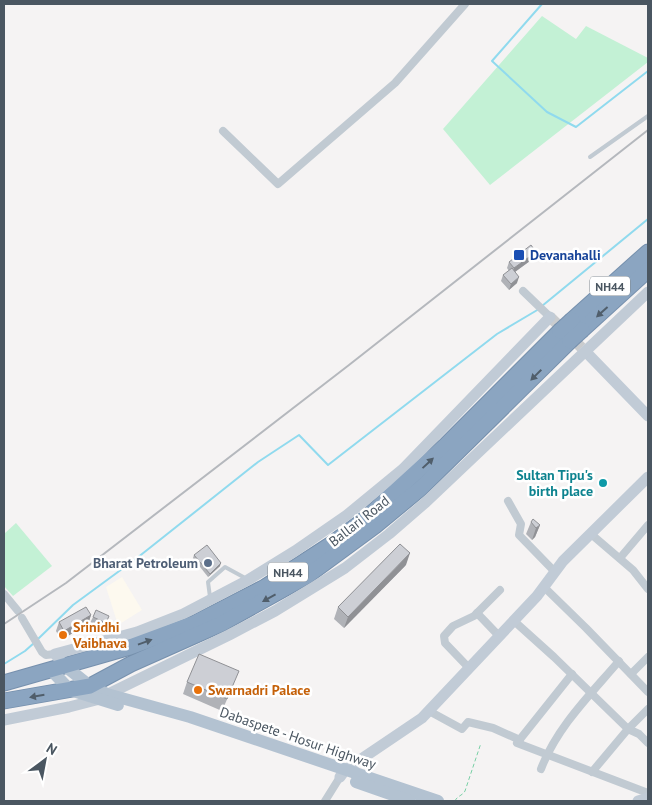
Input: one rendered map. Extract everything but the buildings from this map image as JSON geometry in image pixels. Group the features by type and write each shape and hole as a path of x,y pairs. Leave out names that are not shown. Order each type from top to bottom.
{"highway":[{"name":"Ballari Road","path":"4,683 130,647 195,623 266,587 351,529 407,473 475,417 577,325 648,252"},
{"name":"Ballari Road","path":"577,325 648,270"},
{"name":"Ballari Road","path":"98,693 131,664 221,624 307,576 336,556 421,488 565,336"},
{"name":"NH44","path":"4,701 70,690 98,693"}],"main road":[{"path":"58,668 98,693"},
{"path":"58,668 70,690"},
{"name":"Dabaspete - Hosur Highway","path":"98,693 190,717 342,773 410,801"},
{"name":"Dabaspete - Hosur Highway","path":"342,773 438,801"}],"street":[{"path":"223,131 278,184 395,83 465,4"},
{"path":"22,618 42,652 46,655 56,654 137,632 183,614 248,580 295,551 407,473 544,311 523,290"},
{"path":"4,720 69,707 275,611 345,568 426,502 648,292"},
{"path":"586,352 648,416"},
{"path":"325,801 342,773 422,718 544,588 563,561 647,480"},
{"path":"508,501 521,524 519,535 555,572"},
{"path":"620,558 648,525"},
{"path":"591,534 633,570 648,589"},
{"path":"544,588 648,692"},
{"path":"469,668 445,643 444,636 453,626 477,613 500,590"},
{"path":"4,594 18,610"},
{"path":"477,613 499,636"},
{"path":"514,621 628,729 638,734 648,743"},
{"path":"56,654 58,668"},
{"path":"631,674 648,657"},
{"path":"541,769 546,754 558,733 619,661"},
{"path":"572,674 517,743 648,793"},
{"path":"592,772 628,729 648,709"},
{"path":"429,711 462,728 468,722 493,728 520,740"},
{"path":"638,801 648,798"}],"lane":[{"path":"590,157 648,116"},
{"path":"211,600 208,582 225,567 248,580"}],"path":[{"path":"455,801 456,798 464,794 480,743"}],"shaded area":[{"path":"122,577 142,610 118,625 106,587"}],"green space":[{"path":"542,16 576,39 586,26 648,58 648,62 490,185 443,129"},
{"path":"16,523 52,566 13,596 4,586 4,534"}],"waterway":[{"path":"542,4 492,61 547,112 576,127 648,71"},
{"path":"542,306 648,219"},
{"path":"38,639 73,605 137,558 258,462 299,435 328,465 497,334 539,309"},
{"path":"4,664 34,643"}],"tunnel":[{"path":"550,317 586,352"}],"railway":[{"path":"4,624 66,583 349,365 648,130"}],"place":[{"name":"Devanahalli","path":"519,255"},
{"name":"Sultan Tipu's birth place","path":"603,483"},
{"name":"Bharat Petroleum","path":"208,563"},
{"name":"Srinidhi Vaibhava","path":"63,635"},
{"name":"Swarnadri Palace","path":"198,690"}]}
